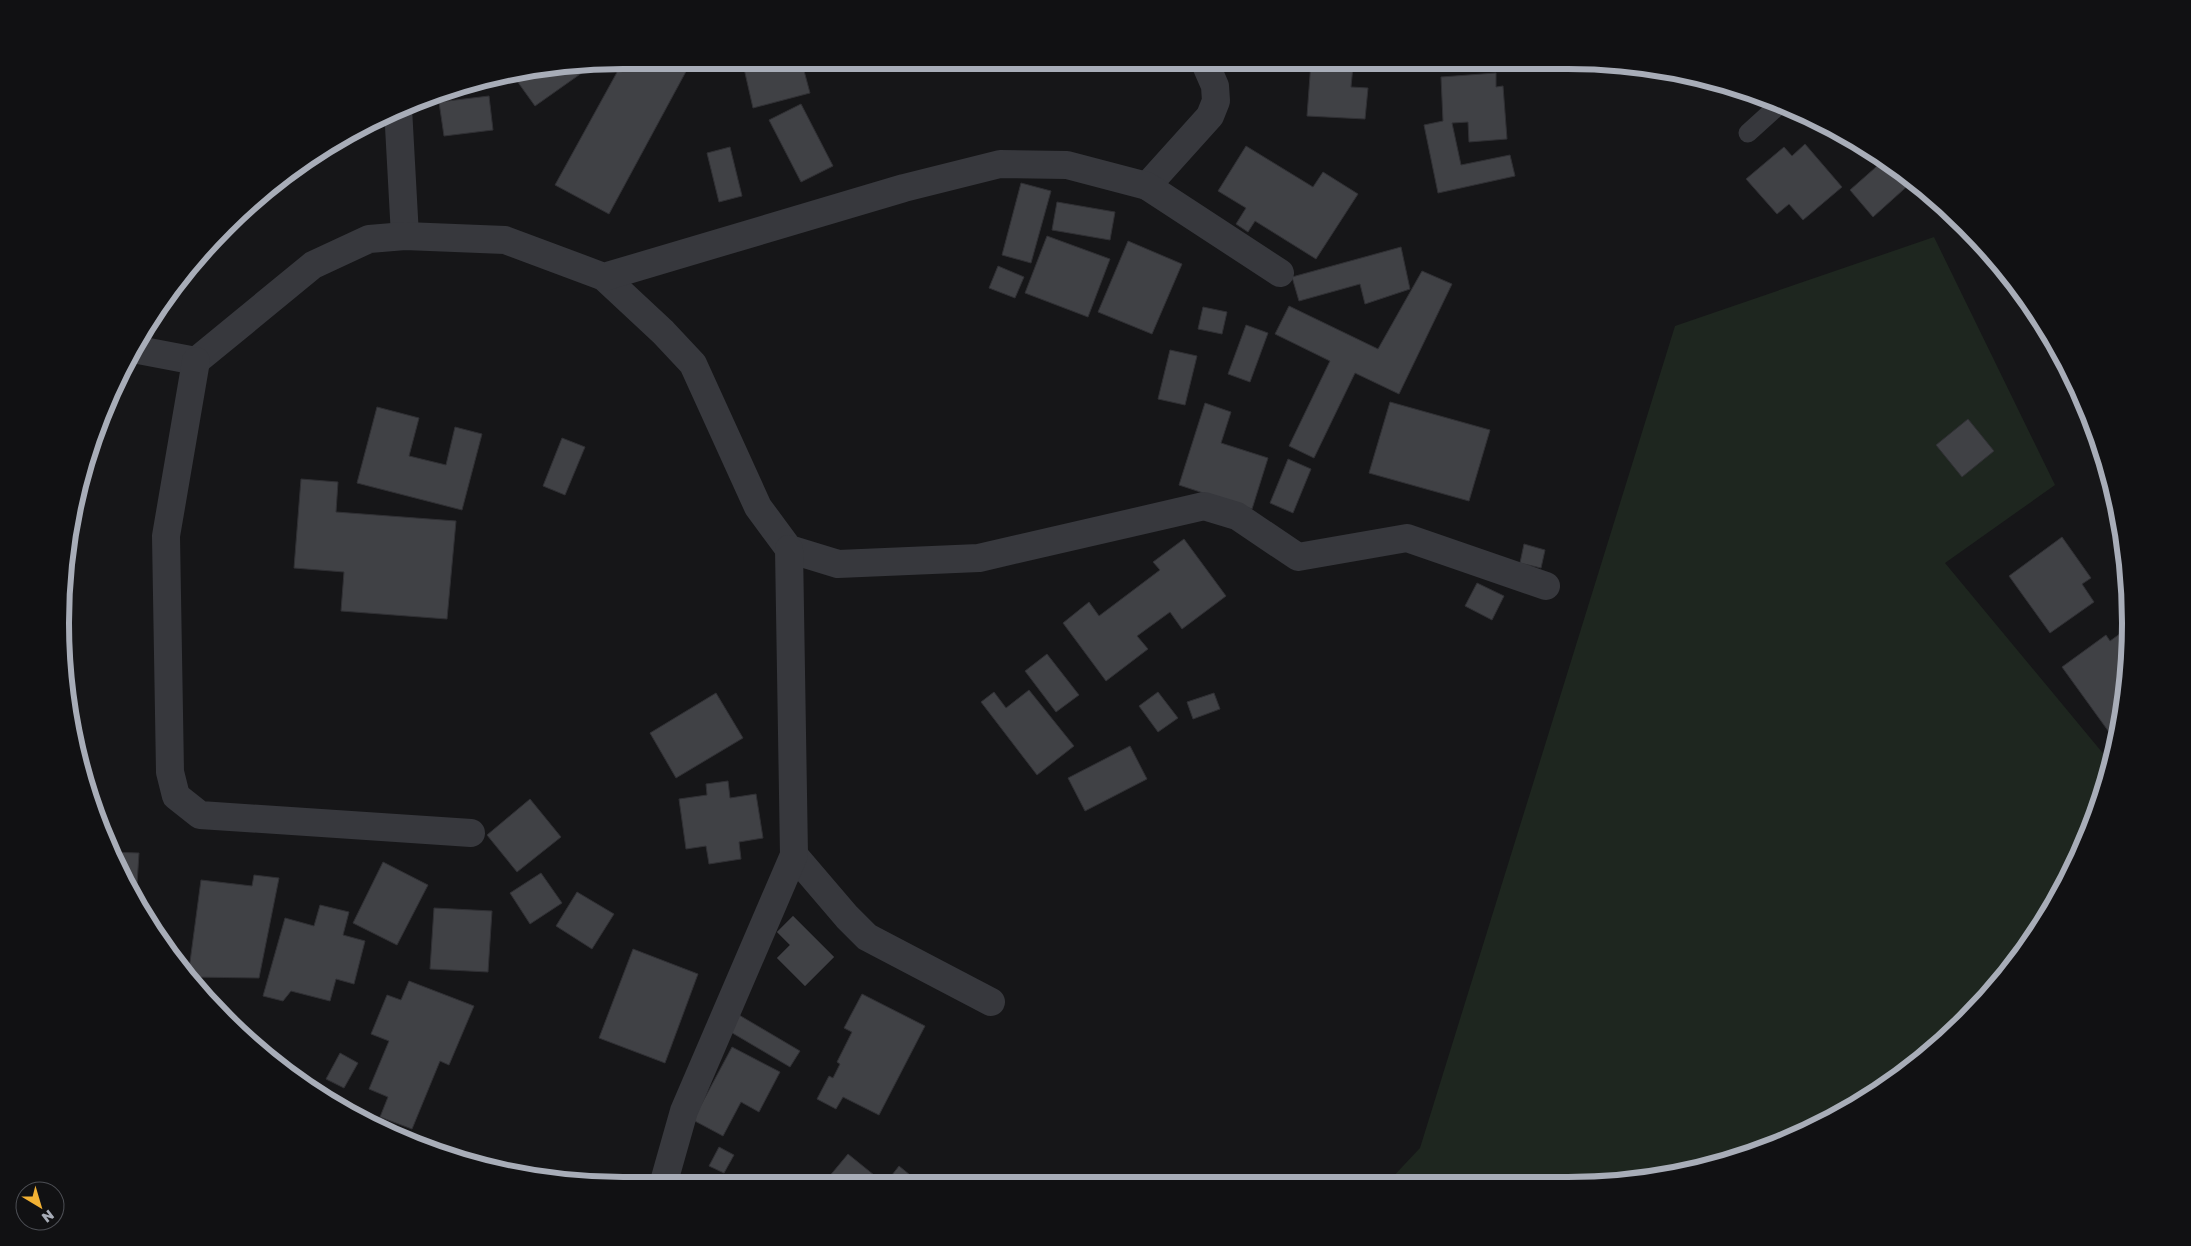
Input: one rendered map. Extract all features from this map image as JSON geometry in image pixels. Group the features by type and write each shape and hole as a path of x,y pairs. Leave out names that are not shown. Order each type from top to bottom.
{"street":[{"path":"1147,186 1210,116 1216,101 1215,86 1207,69"},
{"path":"399,117 406,236"},
{"path":"604,277 904,188 1000,164 1068,165 1147,186 1280,273"},
{"path":"471,833 200,815 176,796 170,772 166,536 196,361 313,265 368,239 406,236 504,240 604,277 663,332 693,364 758,507 789,550 794,855 684,1111 665,1177"},
{"path":"141,350 196,361"},
{"path":"789,550 838,564 978,558 1204,506 1238,516 1298,557 1407,538 1546,586"},
{"path":"794,855 847,917 867,937 991,1002"}],"lane":[{"path":"1748,134 1775,109"}],"shaded area":[{"path":"1934,237 2055,485 1945,563 2105,756 2093,801 2065,868 2048,900 2008,960 1960,1015 1933,1040 1876,1084 1845,1103 1780,1135 1746,1148 1676,1167 1640,1173 1568,1177 1393,1177 1420,1148 1675,326"}],"building":[{"path":"619,69 687,69 609,214 555,185"},
{"path":"744,69 790,69 791,71 804,69 810,93 753,108"},
{"path":"1310,69 1353,69 1351,87 1368,88 1365,119 1307,116"},
{"path":"586,70 535,106 516,79"},
{"path":"1496,73 1496,87 1503,86 1507,139 1469,142 1468,122 1452,123 1461,165 1510,155 1515,176 1438,193 1424,125 1443,121 1441,77"},
{"path":"489,96 493,130 444,136 439,102"},
{"path":"801,104 833,166 801,182 769,120"},
{"path":"1805,144 1842,187 1803,220 1789,204 1777,214 1746,179 1784,147 1792,156"},
{"path":"1246,146 1313,187 1323,172 1358,194 1316,259 1255,221 1248,232 1236,224 1246,208 1218,191"},
{"path":"730,147 742,196 719,202 707,153"},
{"path":"1879,164 1908,185 1873,217 1850,190"},
{"path":"1021,183 1051,191 1031,263 1002,255"},
{"path":"1057,202 1115,212 1110,240 1052,230"},
{"path":"1047,236 1110,259 1088,317 1025,293"},
{"path":"1128,241 1182,264 1152,334 1098,312"},
{"path":"1401,247 1410,289 1365,304 1360,284 1299,301 1292,277"},
{"path":"998,266 1024,277 1015,298 989,288"},
{"path":"1422,271 1452,284 1399,394 1355,373 1314,458 1289,446 1330,361 1275,334 1289,306 1378,349"},
{"path":"1203,307 1227,312 1222,334 1198,329"},
{"path":"1246,325 1268,333 1250,382 1228,374"},
{"path":"1170,350 1197,356 1185,405 1158,399"},
{"path":"1390,402 1490,430 1469,501 1369,473"},
{"path":"1205,403 1231,412 1221,443 1268,458 1252,509 1179,485"},
{"path":"377,407 419,418 409,456 446,465 455,427 482,434 462,510 357,483"},
{"path":"1968,419 1994,451 1962,477 1936,445"},
{"path":"562,438 585,447 565,495 543,486"},
{"path":"1288,459 1311,469 1293,513 1270,503"},
{"path":"301,479 338,482 336,512 456,521 447,619 341,611 344,572 294,568"},
{"path":"2062,537 2091,578 2082,584 2094,602 2050,633 2009,576"},
{"path":"1184,539 1226,596 1182,629 1170,612 1137,636 1148,649 1106,681 1063,623 1089,602 1099,616 1160,570 1153,562"},
{"path":"1524,544 1545,550 1541,568 1520,563"},
{"path":"1477,583 1504,596 1492,620 1465,606"},
{"path":"2122,633 2118,695 2112,730 2109,732 2062,667 2106,635 2110,641"},
{"path":"1047,654 1079,695 1056,712 1025,671"},
{"path":"1029,690 1074,746 1037,775 981,702 994,692 1006,708"},
{"path":"1158,692 1178,718 1158,732 1139,706"},
{"path":"716,693 743,738 676,778 650,733"},
{"path":"1214,693 1220,709 1193,719 1187,702"},
{"path":"1130,746 1147,779 1085,811 1068,778"},
{"path":"728,781 730,798 756,794 763,838 739,842 741,859 709,864 706,846 686,849 679,799 707,795 706,784"},
{"path":"530,799 561,837 517,872 487,835"},
{"path":"119,852 139,853 137,884 134,884"},
{"path":"383,862 428,885 397,945 353,923"},
{"path":"541,873 562,903 530,924 510,893"},
{"path":"254,875 279,878 259,978 197,977 189,968 201,880 252,886"},
{"path":"577,892 614,914 592,949 556,926"},
{"path":"320,905 349,912 343,935 365,941 354,984 336,979 330,1001 291,991 283,1001 263,996 285,918 314,926"},
{"path":"434,908 492,911 488,972 430,969"},
{"path":"793,916 834,957 805,986 777,958 790,945 777,932"},
{"path":"633,949 698,974 665,1063 599,1038"},
{"path":"409,981 474,1006 449,1065 440,1061 412,1129 380,1117 388,1097 369,1089 389,1041 371,1034 387,995 401,1000"},
{"path":"862,994 925,1026 879,1115 843,1097 836,1109 817,1099 829,1076 833,1078 840,1064 837,1062 852,1032 844,1028"},
{"path":"739,1015 800,1051 790,1067 729,1031"},
{"path":"732,1047 780,1072 759,1112 741,1102 723,1136 693,1120"},
{"path":"340,1053 358,1063 344,1088 326,1079"},
{"path":"719,1147 734,1155 724,1173 709,1166"},
{"path":"848,1154 876,1177 829,1177"},
{"path":"899,1166 912,1177 890,1177"}]}
